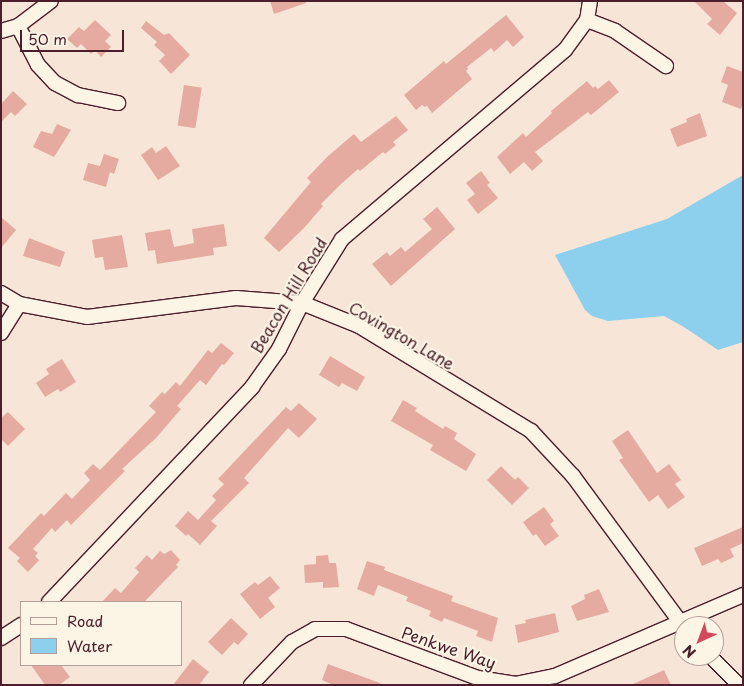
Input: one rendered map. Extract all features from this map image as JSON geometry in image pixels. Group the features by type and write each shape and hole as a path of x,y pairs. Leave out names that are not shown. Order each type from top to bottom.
{"street":[{"path":"1,30 18,26 52,1"},
{"name":"Beacon Hill Road","path":"50,601 252,387 279,349 302,303 342,239 565,50 587,20 590,1"},
{"path":"587,20 615,31 666,66"},
{"path":"18,26 38,65 55,84 78,96 118,103"},
{"name":"Covington Lane","path":"1,294 19,304 87,318 236,298 302,303 359,326 531,431 573,476 675,616"},
{"path":"1,333 19,304"},
{"name":"Penkwe Way","path":"700,616 743,595"},
{"path":"1,638 20,626"},
{"name":"Penkwe Way","path":"251,685 292,642 315,629 346,629 478,678 515,684 555,676 674,628"},
{"path":"720,666 739,685"}],"water":[{"path":"743,175 743,342 718,350 664,316 608,321 592,316 585,310 555,255 667,219"}],"building":[{"path":"270,1 306,1 306,3 274,14"},
{"path":"694,1 723,1 737,13 720,35 707,24 712,19"},
{"path":"506,15 524,37 513,47 507,40 494,52 491,48 467,67 466,71 472,79 432,113 427,106 422,105 416,110 404,95 444,61 446,64"},
{"path":"95,20 111,35 105,41 111,47 101,57 95,50 91,54 81,44 77,48 67,39 79,27 84,31"},
{"path":"146,21 164,35 169,33 190,55 171,74 159,61 165,55 154,45 157,42 141,28"},
{"path":"727,66 743,72 743,103 741,109 722,102 728,85 721,82"},
{"path":"609,80 619,92 591,115 588,112 535,152 543,161 532,171 524,162 510,174 497,157 523,133 526,137 552,113 551,111 587,81 593,88 595,86 598,89"},
{"path":"184,85 202,88 195,128 178,125"},
{"path":"13,91 27,104 15,116 11,112 1,122 1,104"},
{"path":"700,113 707,136 677,147 670,129 687,122 686,119"},
{"path":"396,116 408,130 393,142 396,145 385,154 383,152 360,171 358,169 341,184 321,204 323,206 304,228 279,252 264,238 311,182 307,178 328,156 354,134 361,142"},
{"path":"57,124 71,130 54,157 33,147 41,131 52,134"},
{"path":"166,146 180,166 158,180 141,155 152,147 156,153"},
{"path":"104,154 119,159 114,174 110,172 106,187 83,180 88,163 100,166"},
{"path":"481,171 490,183 487,185 498,198 478,214 467,200 475,194 466,183"},
{"path":"437,207 455,229 391,286 372,264 387,252 390,256 401,247 405,252 432,229 423,219"},
{"path":"1,217 16,230 1,248"},
{"path":"224,224 227,246 213,248 214,255 157,264 155,250 148,251 145,233 170,229 174,247 194,243 192,229"},
{"path":"122,235 128,267 105,270 103,257 95,258 92,240"},
{"path":"29,238 65,252 60,267 23,256"},
{"path":"221,343 234,353 224,365 222,364 206,385 200,380 177,406 181,409 156,438 122,469 125,471 71,525 67,520 55,532 52,528 33,549 38,553 35,556 39,560 28,572 17,561 20,558 8,548 41,513 44,516 66,493 72,499 90,480 84,473 93,464 100,470 156,412 149,406 162,392 165,394 176,382 180,386 208,350 212,353"},
{"path":"330,356 365,377 357,391 342,383 339,387 319,375"},
{"path":"62,359 76,382 60,392 58,389 45,397 36,383 49,374 46,369"},
{"path":"403,400 417,408 415,411 443,429 445,426 457,433 454,439 476,454 466,471 430,450 433,445 391,421"},
{"path":"299,403 317,419 299,438 288,428 244,478 249,483 211,521 217,526 200,545 175,526 188,511 198,520 216,500 212,496 224,484 218,479 286,407 291,411"},
{"path":"8,412 25,429 8,446 1,439 1,418"},
{"path":"628,430 657,473 669,464 681,480 675,484 685,497 668,509 658,495 649,502 619,460 623,458 612,441"},
{"path":"501,466 515,480 518,477 529,488 512,505 487,480"},
{"path":"544,507 554,521 550,524 559,536 545,546 536,534 533,536 523,522"},
{"path":"743,527 743,543 730,549 734,557 721,563 718,559 702,566 694,548"},
{"path":"171,550 180,560 176,565 178,567 145,601 103,601 115,588 121,593 139,572 135,568 147,555 152,560 160,551 164,554"},
{"path":"328,555 329,563 336,563 339,587 323,588 323,582 305,583 304,565 316,564 316,556"},
{"path":"367,561 385,567 384,570 453,596 451,601 498,618 492,642 476,636 478,631 444,618 442,622 429,616 431,611 406,601 408,597 378,585 374,596 357,589"},
{"path":"270,576 280,588 268,598 275,607 260,619 240,594 255,582 258,585"},
{"path":"599,589 609,612 577,621 571,606 585,599 584,595"},
{"path":"555,613 559,632 518,643 515,625 526,623 525,620"},
{"path":"231,618 248,634 238,645 234,642 222,655 208,642"},
{"path":"193,659 209,672 199,685 173,685"},
{"path":"328,664 380,683 380,685 333,685 322,680"},
{"path":"32,666 62,666 70,677 59,685 45,685"},
{"path":"664,670 671,685 631,685"}]}
